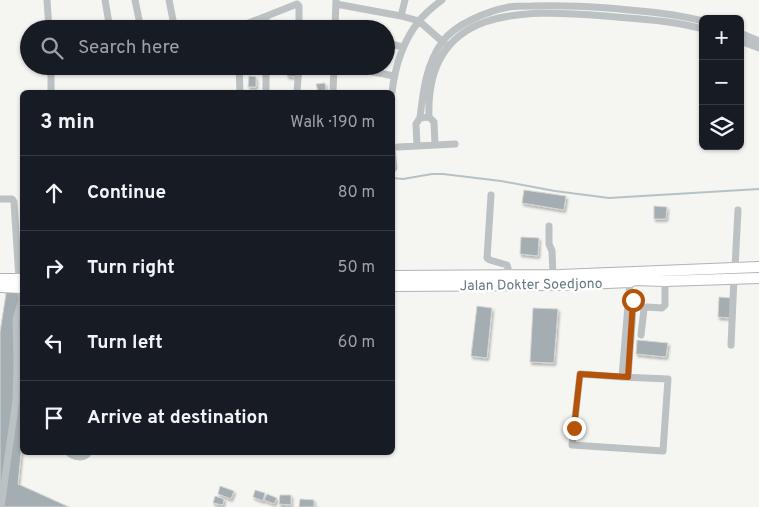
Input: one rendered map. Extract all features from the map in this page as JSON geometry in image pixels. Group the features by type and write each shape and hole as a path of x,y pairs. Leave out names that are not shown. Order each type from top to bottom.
{"highway":[{"name":"Jalan Dokter Soedjono","path":"397,281 510,276 554,279 664,281 734,273 759,267"},
{"name":"Jalan Dokter Soedjono","path":"397,281 554,279 734,273 759,278"},
{"path":"0,279 20,283"},
{"path":"0,287 20,283"}],"street":[{"path":"47,0 48,20"},
{"path":"105,0 108,20"},
{"path":"135,0 139,20"},
{"path":"169,0 173,20"},
{"path":"401,16 405,0"},
{"path":"395,73 403,47 419,21 442,0"},
{"path":"335,20 336,2 419,21 446,44"},
{"path":"557,2 557,13"},
{"path":"429,118 432,82 436,65 454,30 471,20 493,12 509,7 557,2 648,12 699,28"},
{"path":"258,20 297,4 299,6 299,20"},
{"path":"417,146 416,124 420,118 424,82 430,64 446,44 474,26 496,18 513,15 557,13 699,21"},
{"path":"744,34 759,40"},
{"path":"744,42 759,48"},
{"path":"395,45 403,47"},
{"path":"51,75 52,90"},
{"path":"239,75 240,90"},
{"path":"266,75 266,90"},
{"path":"298,75 298,90"},
{"path":"333,90 334,75"},
{"path":"389,75 394,76 392,90"},
{"path":"420,118 429,118 434,122 435,145"},
{"path":"395,148 455,144"},
{"path":"491,195 487,258 508,266 510,276"},
{"path":"0,200 12,199 14,202 20,270"},
{"path":"731,345 738,210"},
{"path":"549,226 549,244 552,251 554,279"},
{"path":"625,377 632,281"},
{"path":"641,335 644,309 647,307 662,308 665,305 664,281"},
{"path":"0,507 17,380 16,319 20,306"},
{"path":"580,374 625,377 668,379 663,451 572,445 580,374"},
{"path":"70,455 83,457 87,455"}],"building":[{"path":"249,76 256,77 256,87 248,87"},
{"path":"325,83 326,90 318,90 316,84"},
{"path":"524,190 566,196 564,210 522,203"},
{"path":"654,206 667,207 666,219 654,219"},
{"path":"521,237 539,238 538,256 520,254"},
{"path":"7,287 20,288 21,455 18,484 69,507 0,507 0,332"},
{"path":"719,297 732,298 731,318 718,317"},
{"path":"477,306 492,308 487,358 471,356"},
{"path":"533,308 558,309 554,363 530,362"},
{"path":"637,340 668,343 666,357 636,354"},
{"path":"220,486 234,491 231,499 218,494"},
{"path":"255,490 265,493 263,501 253,497"},
{"path":"267,494 277,498 274,504 264,500"},
{"path":"280,495 291,495 291,505 279,504"},
{"path":"215,496 224,499 223,505 213,503"},
{"path":"300,499 314,500 314,507 299,507"}],"waterway":[{"path":"395,178 443,174 609,198 759,189"}],"route":[{"path":"574,428 580,374 628,377 633,300"}]}
